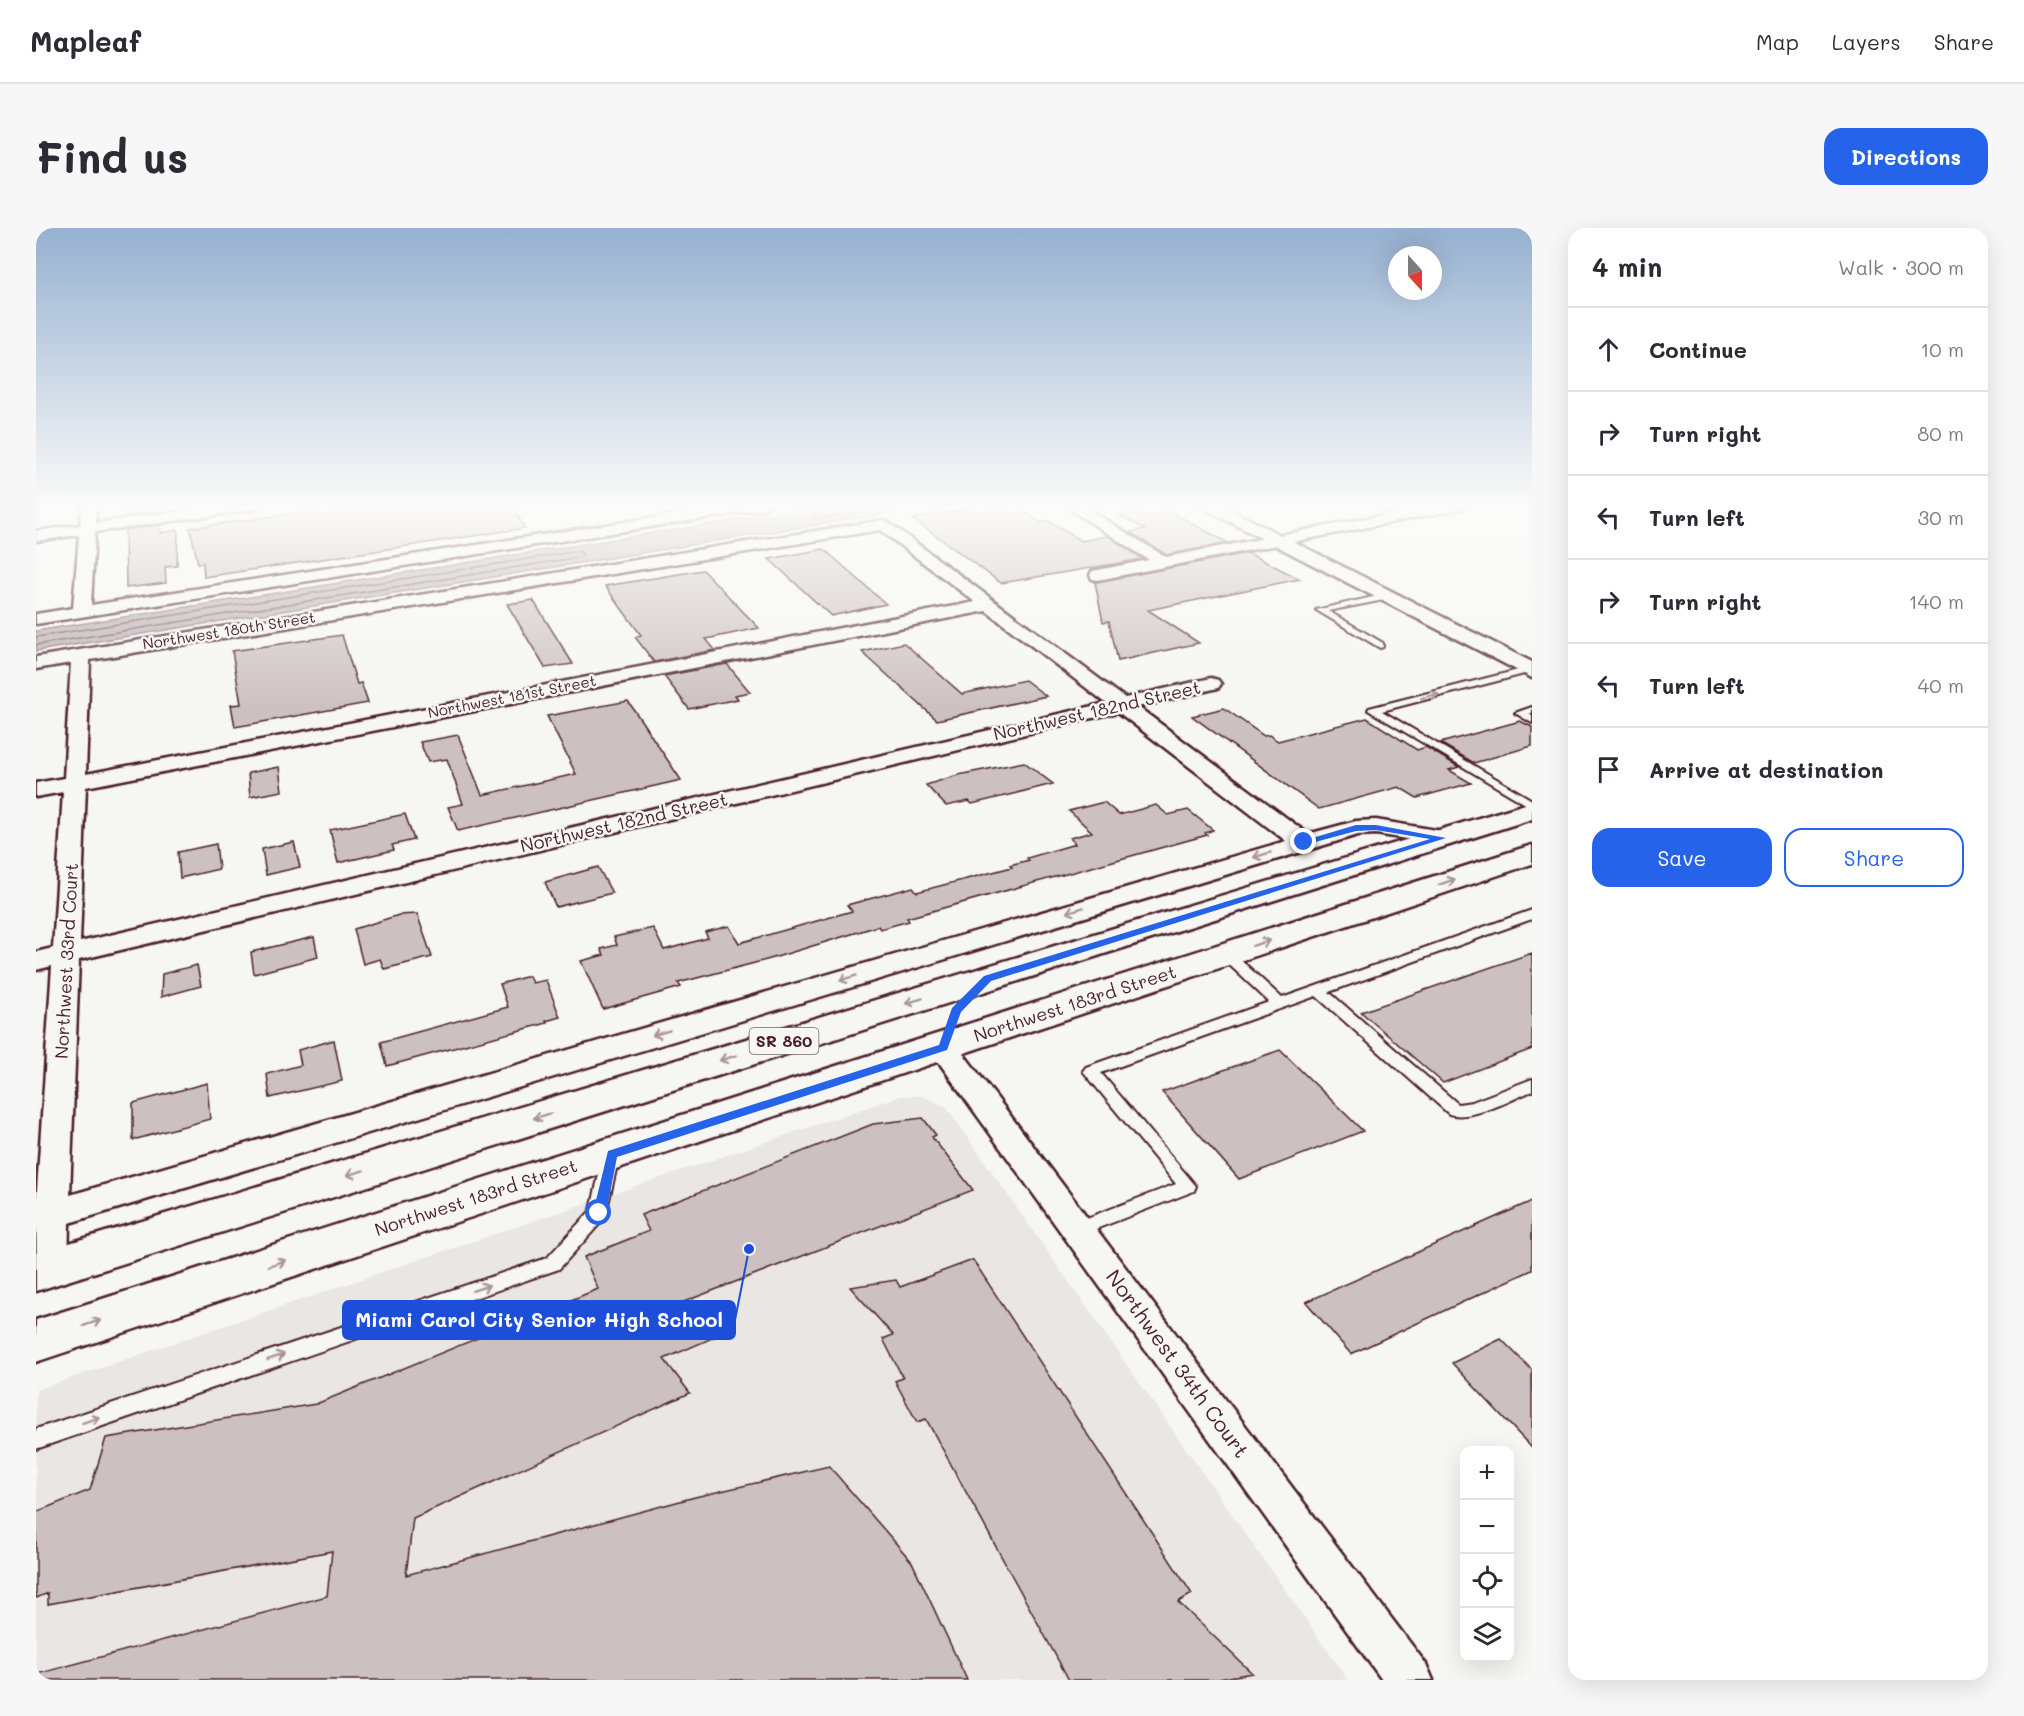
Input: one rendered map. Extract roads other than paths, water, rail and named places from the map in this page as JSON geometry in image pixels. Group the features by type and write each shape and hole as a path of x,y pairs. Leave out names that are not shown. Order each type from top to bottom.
{"main road":[{"path":"1338,573 1531,671"},
{"name":"SR 860","path":"41,1274 1442,838 1532,807"},
{"name":"Northwest 183rd Street","path":"36,1341 1532,854"},
{"path":"943,1047 956,1011 987,978"}],"street":[{"path":"82,612 85,573"},
{"path":"36,619 332,573"},
{"name":"Northwest 180th Street","path":"36,663 588,573"},
{"name":"Northwest 180th Street","path":"946,573 988,605"},
{"path":"1098,575 1111,573"},
{"path":"988,605 1304,842"},
{"name":"Northwest 181st Street","path":"36,790 988,605"},
{"name":"Northwest 33rd Court","path":"41,1274 67,954 81,655"},
{"name":"Northwest 182nd Street","path":"36,961 1211,684"},
{"path":"45,1217 1304,842 1356,828 1376,827 1442,838"},
{"name":"Northwest 34th Court","path":"943,1047 1410,1680"}],"lane":[{"path":"1380,645 1320,610 1386,597"},
{"path":"1531,671 1373,710 1532,807"},
{"path":"1532,710 1520,713 1532,720"},
{"path":"1077,1229 1188,1186 1091,1071 1532,914"},
{"path":"1226,954 1280,1004"},
{"path":"1318,990 1455,1110 1474,1108 1532,1085"},
{"path":"36,1439 553,1264 599,1213 612,1154"}],"water":[{"path":"403,573 519,573 36,651 36,631"}],"place":[{"name":"Miami Carol City Senior High School","path":"749,1249"}]}
